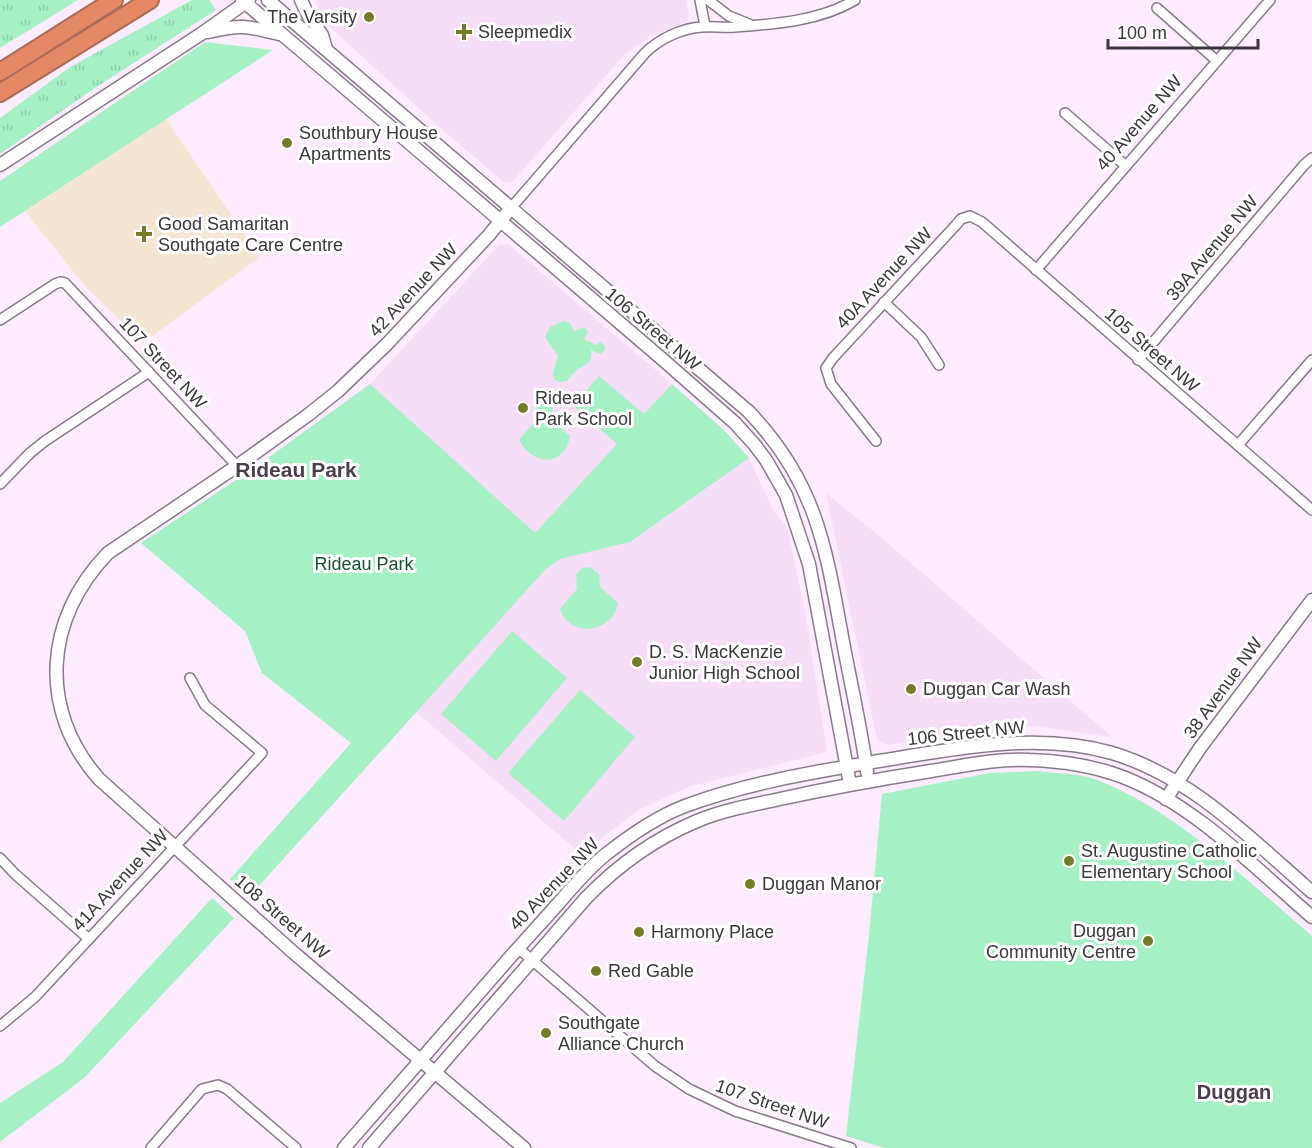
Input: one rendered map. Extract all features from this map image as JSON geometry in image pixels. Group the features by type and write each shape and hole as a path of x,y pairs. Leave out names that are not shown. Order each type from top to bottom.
{"highway":[{"path":"0,72 114,0"},
{"path":"0,93 150,0"}],"street":[{"name":"106 Street NW","path":"268,0 748,411 788,458 808,498 824,541 868,780"},
{"path":"301,0 322,35 326,49"},
{"path":"700,0 705,26"},
{"path":"708,0 729,16 754,25"},
{"name":"42 Avenue NW","path":"56,685 57,654 62,629 76,596 92,571 108,553 308,415 358,373 500,222 645,53 664,39 690,29 705,26 720,28 754,25 810,18 838,9 855,0"},
{"name":"40 Avenue NW","path":"1036,270 1270,0"},
{"name":"106 Street NW","path":"245,1 735,423 766,460 786,495 809,564 850,784 992,762 1028,759 1069,763 1107,772 1123,777 1166,799 1213,832 1312,917"},
{"path":"0,165 201,34 245,1"},
{"path":"1157,8 1217,61"},
{"path":"201,34 245,26 282,35"},
{"path":"1065,113 1126,166"},
{"name":"39A Avenue NW","path":"1138,360 1312,158"},
{"name":"105 Street NW","path":"970,216 982,222 1312,510"},
{"name":"40A Avenue NW","path":"876,441 831,384 826,368 961,219 970,216"},
{"name":"107 Street NW","path":"0,320 55,284 65,283 237,466"},
{"path":"884,302 921,337 939,365"},
{"path":"1238,446 1312,360"},
{"path":"0,484 45,441 149,372"},
{"name":"38 Avenue NW","path":"1166,799 1312,600"},
{"name":"41A Avenue NW","path":"0,1026 35,997 262,753 205,705 190,678"},
{"name":"108 Street NW","path":"56,685 68,730 82,758 107,787 278,939 524,1148"},
{"name":"106 Street NW","path":"866,764 990,744 1031,743 1073,746 1109,752 1136,761 1177,781 1220,810 1312,892"},
{"name":"40 Avenue NW","path":"344,1148 591,867 623,841 682,807 713,797 753,786 866,764"},
{"name":"40 Avenue NW","path":"369,1148 601,883 630,859 655,842 711,815 850,784"},
{"path":"0,858 89,939"},
{"name":"107 Street NW","path":"518,948 655,1066 689,1089 735,1110 851,1148"},
{"path":"151,1148 202,1089 218,1085 227,1089 296,1148"}],"shaded area":[{"path":"317,0 686,0 689,16 686,22 650,37 624,55 513,181 505,183 446,133 319,17"},
{"name":"Good Samaritan Southgate Care Centre","path":"166,119 260,257 143,343 85,286 25,211"},
{"name":"Rideau Park School","path":"508,244 672,384 535,534 370,384 499,245"},
{"name":"D. S. MacKenzie Junior High School","path":"749,458 773,510 787,527 805,612 827,752 691,786 640,809 581,854 415,711 545,570 559,559 630,542"},
{"path":"826,493 884,540 1112,737 1035,726 886,745 877,739"}],"green space":[{"path":"0,0 78,0 0,48"},
{"path":"192,0 209,0 216,10 95,88 0,154 0,118 70,67"},
{"path":"205,42 273,50 0,227 0,181"},
{"path":"564,321 570,323 574,331 585,327 588,333 584,339 596,345 600,342 604,345 605,350 601,354 591,350 589,362 567,381 559,382 554,379 553,373 558,356 545,337 550,327"},
{"name":"Rideau Park","path":"599,376 644,414 672,384 724,430 749,458 630,542 560,559 545,570 248,898 230,879 351,743 262,673 245,631 141,543 254,468 370,384 535,533 617,444 573,406"},
{"path":"543,402 553,408 552,420 570,436 561,454 548,460 532,455 519,440 536,420 534,410"},
{"path":"590,567 599,574 600,587 618,603 608,621 600,626 581,628 565,619 560,609 577,589 576,575 582,568"},
{"path":"512,631 567,678 496,761 441,714"},
{"path":"580,690 635,737 564,821 508,773"},
{"path":"1038,771 1097,780 1155,809 1210,849 1312,936 1312,1148 884,1148 846,1136 869,935 882,794 990,773"},
{"path":"212,898 234,918 84,1078 0,1142 0,1103 63,1062"}],"place":[{"name":"The Varsity","path":"369,17"},
{"name":"Sleepmedix","path":"464,32"},
{"name":"Southbury House Apartments","path":"287,143"},
{"name":"Good Samaritan Southgate Care Centre","path":"144,234"},
{"name":"Rideau Park School","path":"523,408"},
{"name":"D. S. MacKenzie Junior High School","path":"637,662"},
{"name":"Duggan Car Wash","path":"911,689"},
{"name":"St. Augustine Catholic Elementary School","path":"1069,861"},
{"name":"Duggan Manor","path":"750,884"},
{"name":"Harmony Place","path":"639,932"},
{"name":"Duggan Community Centre","path":"1148,941"},
{"name":"Red Gable","path":"596,971"},
{"name":"Southgate Alliance Church","path":"546,1033"}],"district":[{"name":"Rideau Park","path":"296,469"},
{"name":"Duggan","path":"1234,1092"}]}
